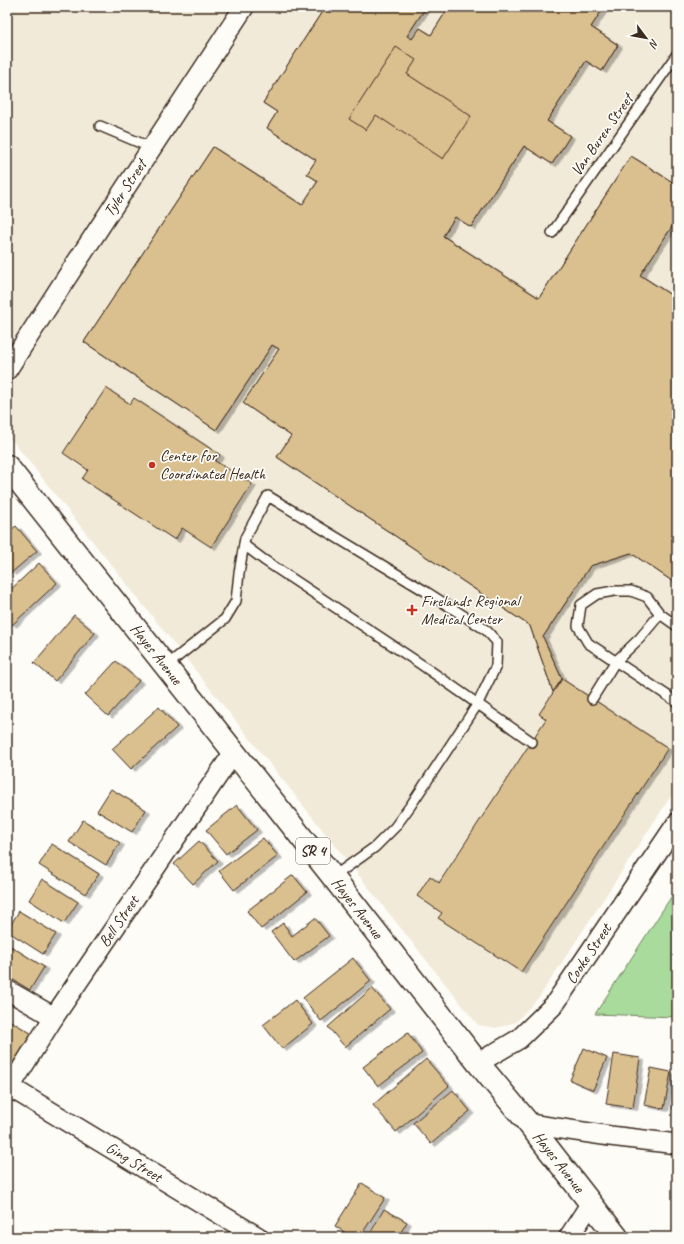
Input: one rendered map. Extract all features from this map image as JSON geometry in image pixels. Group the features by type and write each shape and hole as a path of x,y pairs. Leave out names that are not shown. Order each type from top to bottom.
{"main road":[{"name":"Hayes Avenue","path":"7,466 333,877 478,1063 592,1203 617,1237"}],"street":[{"name":"Tyler Street","path":"7,370 244,7"},
{"name":"Bell Street","path":"9,1090 54,1017 234,752"},
{"name":"Cooke Street","path":"478,1063 519,1039 554,1005 677,823"},
{"path":"7,990 54,1017"},
{"name":"Ging Street","path":"9,1090 258,1237"},
{"path":"529,1124 677,1144"},
{"path":"569,1237 592,1203"}],"lane":[{"name":"Van Buren Street","path":"552,233 677,54"},
{"path":"100,126 152,148"},
{"path":"166,666 225,619 236,601 245,538 268,496 425,591 486,630 497,642 496,666 477,705 411,805 394,827 375,847 333,877"},
{"path":"244,545 422,665 477,705 532,742"},
{"path":"677,626 660,614 647,597 632,591 614,591 597,594 581,605 578,626 588,642 615,662 677,702"},
{"path":"592,699 615,662 640,638 660,614"}],"shaded area":[{"name":"Firelands Regional Medical Center","path":"9,7 677,7 677,787 540,996 516,1022 496,1028 478,1025 7,434 7,9"}],"green space":[{"path":"677,888 677,1017 595,1014"}],"building":[{"name":"Firelands Regional Medical Center","path":"325,7 426,7 407,36 412,39 420,28 431,35 449,7 570,7 576,11 578,7 604,7 591,27 618,45 602,71 586,61 547,121 570,136 552,164 524,146 471,227 455,217 443,236 539,298 631,156 677,185 677,219 640,275 677,299 677,581 675,583 631,553 590,566 543,637 562,679 553,692 530,626 277,457 291,436 243,403 279,349 272,345 216,430 84,342 213,147 302,205 318,181 307,174 316,160 267,128 277,112 263,103","holes":["396,47 416,60 407,74 471,116 443,159 376,115 366,130 349,119"]},
{"name":"Firelands Regional Medical Center","path":"325,7 426,7 407,36 412,39 420,28 431,35 449,7 570,7 576,11 578,7 604,7 591,27 618,45 602,71 586,61 547,121 570,136 552,164 524,146 471,227 455,217 443,236 539,298 631,156 677,185 677,219 640,275 677,299 677,581 675,583 631,553 590,566 543,637 562,679 553,692 530,626 277,457 291,436 243,403 279,349 272,345 216,430 84,342 213,147 302,205 318,181 307,174 316,160 267,128 277,112 263,103"},
{"path":"396,47 416,60 407,74 471,116 443,159 376,115 366,130 349,119"},
{"name":"Center for Coordinated Health","path":"106,388 130,404 134,398 220,455 215,461 252,484 211,547 182,528 175,540 82,479 88,470 63,453"},
{"path":"16,526 37,551 11,573 7,568 7,533"},
{"path":"39,563 57,583 12,625 7,620 7,593"},
{"path":"74,615 95,633 55,681 34,663"},
{"path":"116,661 139,681 108,716 85,695"},
{"path":"562,679 668,748 521,972 438,918 442,913 417,896 430,876 439,883 546,719 539,714"},
{"path":"159,707 177,727 131,769 112,749"},
{"path":"111,789 146,810 132,832 97,811"},
{"path":"237,805 257,830 226,854 206,830"},
{"path":"83,820 120,843 106,865 69,842"},
{"path":"263,838 278,856 234,890 219,871"},
{"path":"199,841 218,861 193,884 174,864"},
{"path":"52,844 99,874 85,894 39,865"},
{"path":"293,875 307,892 261,929 247,911"},
{"path":"42,879 78,902 64,923 29,900"},
{"path":"19,911 56,934 43,954 7,931"},
{"path":"315,918 329,936 294,962 271,932 283,923 292,936"},
{"path":"7,944 44,967 30,990 7,976"},
{"path":"353,958 371,981 321,1021 303,998"},
{"path":"372,988 390,1009 345,1047 328,1027"},
{"path":"295,1000 313,1024 282,1049 263,1025"},
{"path":"7,1019 39,1038 7,1088"},
{"path":"408,1033 422,1053 378,1086 363,1067"},
{"path":"584,1048 607,1058 593,1090 570,1080"},
{"path":"614,1054 640,1058 633,1108 606,1104"},
{"path":"426,1059 449,1086 396,1132 373,1105"},
{"path":"677,1067 677,1109 673,1109"},
{"path":"651,1068 671,1072 664,1109 644,1105"},
{"path":"453,1090 470,1111 431,1144 413,1123"},
{"path":"362,1183 385,1198 360,1237 352,1237 335,1226"},
{"path":"384,1209 407,1222 398,1237 368,1237"}],"place":[{"name":"Center for Coordinated Health","path":"152,465"},
{"name":"Firelands Regional Medical Center","path":"412,610"}]}
